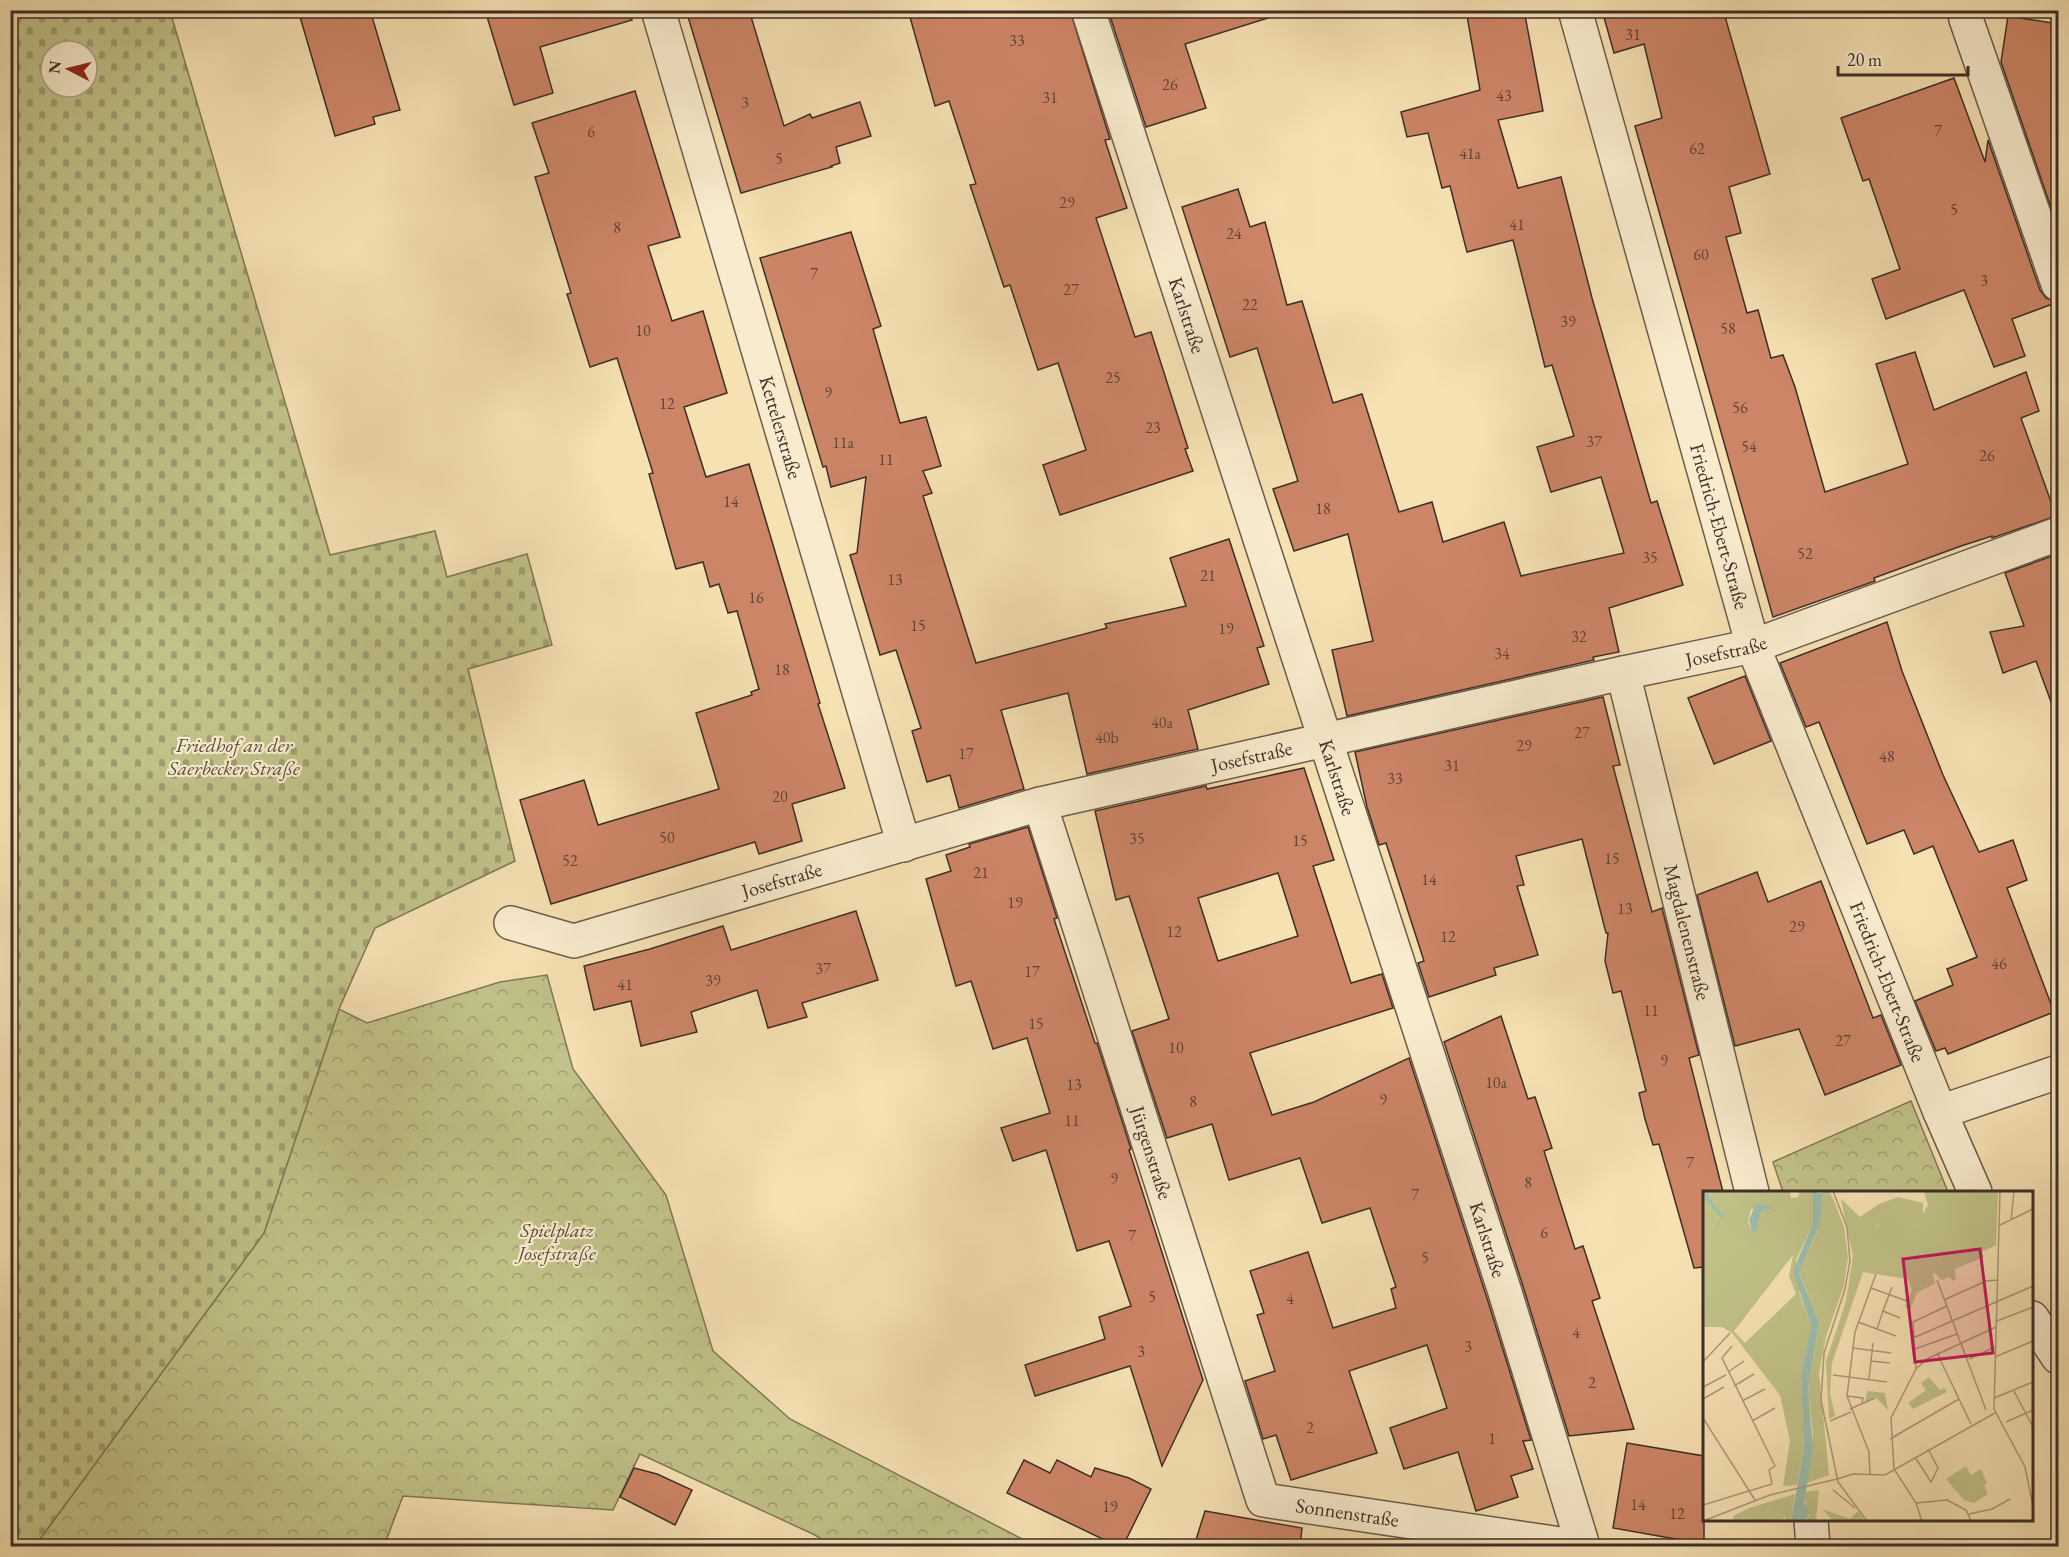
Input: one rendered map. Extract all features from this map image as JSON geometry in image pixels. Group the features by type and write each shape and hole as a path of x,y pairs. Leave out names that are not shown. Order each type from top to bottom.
{"street":[{"name":"Kettelerstraße","path":"658,10 904,846"},
{"name":"Karlstraße","path":"1088,10 1504,1290 1583,1546"},
{"name":"Friedrich-Ebert-Straße","path":"1575,10 1753,646 1940,1112 1976,1191"},
{"path":"1964,10 2058,284"},
{"name":"Josefstraße","path":"511,922 574,941 904,846 1040,804 1325,739 1753,646 2058,534"},
{"name":"Magdalenenstraße","path":"1623,673 1752,1191"},
{"name":"Jürgenstraße","path":"1040,804 1263,1500"},
{"path":"1940,1112 2058,1071"},
{"path":"2033,1321 2058,1357"},
{"name":"Sonnenstraße","path":"1263,1500 1574,1546"},
{"path":"1811,1521 1813,1546"}],"green space":[{"name":"Friedhof an der Saerbecker Straße","path":"11,10 170,11 330,555 435,531 447,577 527,554 552,645 468,669 515,861 375,928 339,1009 264,1233 35,1546 10,1546"},
{"name":"Spielplatz Josefstraße","path":"547,975 573,1069 666,1195 713,1351 790,1419 1030,1543 1027,1546 832,1546 815,1535 640,1454 613,1510 403,1496 384,1546 35,1546 264,1233 339,1009 367,1023 500,982"},
{"path":"1911,1101 1948,1191 1783,1191 1773,1162"}],"building":[{"path":"298,10 370,10 400,110 373,117 375,124 335,136"},
{"path":"485,10 630,10 632,20 540,47 553,93 514,105"},
{"path":"686,10 749,10 784,126 810,114 812,118 860,102 871,136 836,147 840,163 832,167 741,193"},
{"path":"908,10 1070,10 1110,139 1105,140 1127,208 1096,218 1135,337 1151,332 1188,448 1185,449 1193,471 1060,515 1043,465 1086,450 1058,363 1038,370 1010,285 1004,287 970,185 976,184 949,101 935,106"},
{"path":"1108,10 1267,10 1268,18 1185,44 1206,108 1146,127"},
{"path":"1466,10 1524,10 1543,111 1498,120 1518,188 1561,177 1592,298 1651,503 1657,501 1683,585 1609,608 1619,652 1593,657 1594,660 1347,716 1332,650 1373,641 1348,534 1294,551 1273,489 1298,481 1257,348 1230,357 1182,207 1238,189 1250,227 1265,222 1287,305 1302,301 1333,403 1362,394 1399,512 1432,502 1443,542 1504,522 1521,576 1624,553 1601,477 1551,492 1537,447 1574,436 1552,365 1545,367 1513,240 1467,252 1450,186 1442,188 1428,133 1407,137 1401,112 1480,90"},
{"path":"1602,10 1726,10 1726,20 1770,174 1729,187 1741,233 1726,237 1747,313 1758,310 1771,358 1783,355 1795,387 1825,492 1908,464 1876,364 1915,352 1934,410 2026,372 2039,411 2021,418 2056,516 1961,546 1874,578 1875,581 1773,617 1635,126 1662,118 1644,44 1614,53"},
{"path":"2008,16 2058,24 2058,228 2001,62"},
{"path":"1954,78 1985,162 1988,140 2040,290 2046,298 2058,302 2012,319 2025,356 1994,367 1964,290 1886,319 1872,279 1900,269 1869,179 1863,181 1841,118"},
{"path":"635,91 680,237 648,246 672,321 703,311 727,393 684,407 706,477 749,464 820,703 818,704 845,788 792,804 802,841 759,854 755,842 551,904 520,800 584,780 598,825 719,789 696,713 752,695 751,692 759,689 737,611 728,613 719,584 710,587 703,562 676,569 649,474 653,473 617,358 590,367 567,294 571,293 535,177 549,173 532,123"},
{"path":"851,232 881,326 873,329 900,423 926,417 941,466 923,471 932,493 923,496 976,663 1107,628 1105,624 1186,606 1170,558 1229,539 1264,646 1257,648 1269,684 1188,710 1198,749 1087,774 1068,693 1001,710 1024,789 959,808 950,775 927,782 912,731 921,728 896,650 880,655 850,555 857,553 866,477 831,487 760,258"},
{"path":"2058,554 2058,709 2054,710 2036,661 2003,673 1990,632 2024,626 2005,573"},
{"path":"1887,622 1902,671 1943,775 1979,852 2013,840 2027,880 2007,888 2054,1012 1948,1054 1945,1048 1936,1051 1915,1001 1953,985 1947,969 1977,957 1933,846 1914,854 1904,830 1867,844 1819,722 1806,727 1780,663"},
{"path":"1745,676 1771,741 1714,764 1688,698"},
{"path":"1603,697 1620,765 1613,766 1652,912 1662,908 1699,1055 1689,1058 1723,1191 1703,1191 1703,1267 1694,1268 1659,1144 1653,1145 1645,1119 1639,1093 1646,1091 1621,991 1613,993 1605,961 1608,933 1606,933 1582,839 1516,856 1524,885 1517,886 1538,955 1494,968 1496,975 1429,997 1418,963 1424,961 1386,843 1379,845 1367,807 1355,752"},
{"path":"1304,768 1334,860 1313,866 1351,983 1382,974 1393,1008 1250,1053 1272,1115 1314,1102 1409,1058 1531,1440 1523,1441 1533,1469 1511,1476 1518,1497 1476,1511 1458,1452 1404,1469 1390,1428 1447,1408 1427,1345 1349,1371 1377,1453 1291,1480 1276,1435 1263,1439 1245,1381 1275,1371 1257,1315 1264,1313 1250,1271 1308,1252 1333,1328 1396,1308 1391,1289 1396,1287 1370,1208 1322,1223 1300,1158 1229,1180 1212,1124 1167,1138 1132,1031 1169,1019 1129,896 1116,900 1095,811 1206,786 1207,789","holes":["1278,873 1298,936 1218,961 1198,898"]},
{"path":"1028,827 1057,918 1054,919 1095,1043 1097,1043 1203,1380 1162,1466 1130,1366 1035,1396 1025,1365 1105,1339 1099,1317 1131,1306 1109,1241 1077,1251 1046,1150 1013,1161 1001,1128 1050,1113 1027,1038 993,1049 971,981 956,986 926,879 951,871 946,855 970,847 969,844"},
{"path":"1757,872 1768,902 1821,881 1873,1018 1881,1015 1901,1065 1825,1095 1799,1029 1735,1046 1697,895"},
{"path":"856,911 878,980 802,1003 807,1017 768,1028 757,990 691,1012 697,1032 641,1046 631,1001 594,1010 584,966 650,949 723,926 731,950"},
{"path":"1501,1016 1528,1099 1535,1097 1552,1148 1544,1151 1575,1249 1583,1246 1600,1298 1592,1301 1634,1429 1569,1436 1444,1042"},
{"path":"1627,1443 1703,1456 1704,1544 1613,1528"},
{"path":"1024,1460 1050,1473 1057,1460 1091,1477 1095,1468 1129,1478 1151,1489 1123,1546 1117,1546 1007,1493"},
{"path":"634,1468 657,1474 692,1490 675,1525 620,1497"},
{"path":"1205,1511 1302,1528 1300,1546 1194,1546"}]}
